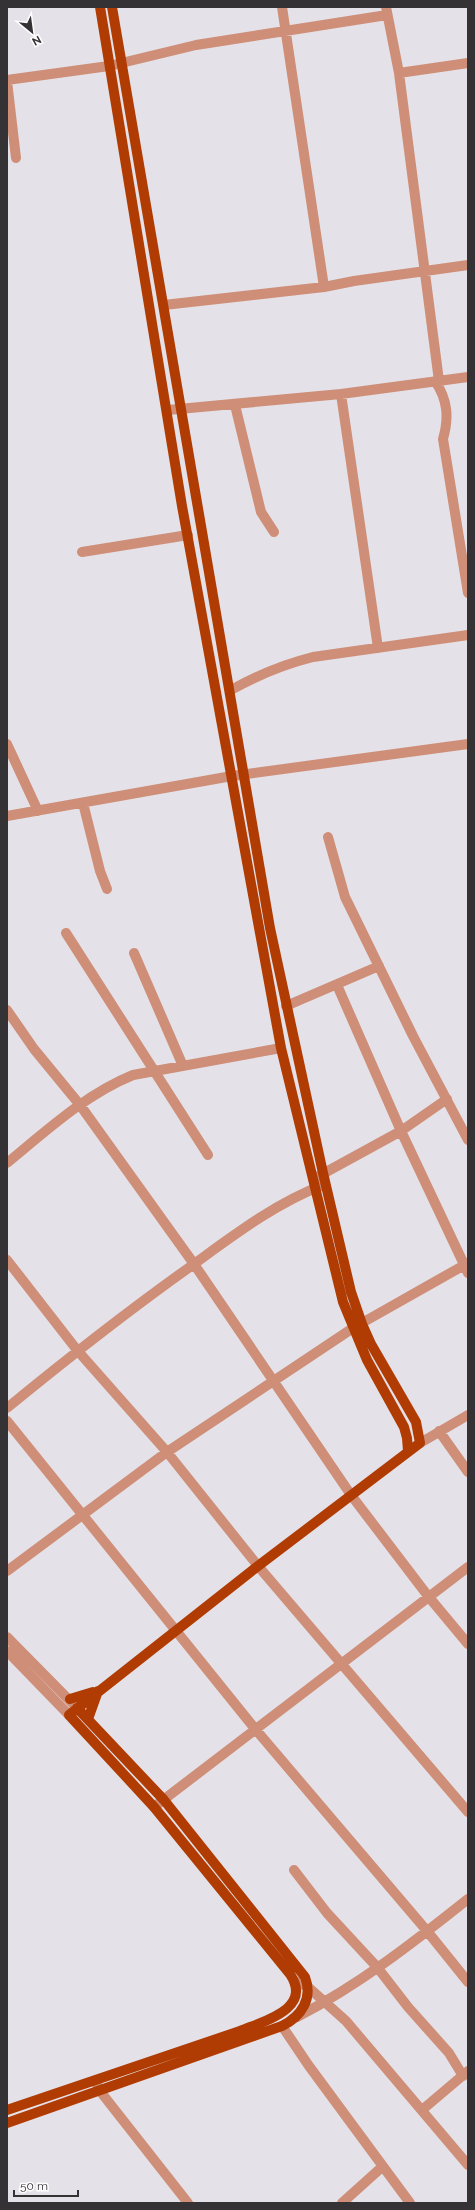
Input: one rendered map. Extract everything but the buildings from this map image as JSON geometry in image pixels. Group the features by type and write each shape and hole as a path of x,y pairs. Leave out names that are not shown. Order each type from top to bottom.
{"main road":[{"path":"7,2110 96,2081 274,2017 288,2010 292,2005 296,1993 295,1981 154,1807 69,1714 258,1566 420,1443 418,1428 414,1416 343,1302 281,1048 188,535 100,7"},
{"path":"112,7 270,928 357,1326 367,1360 404,1427 408,1451"},
{"path":"70,1699 99,1690"},
{"path":"88,1719 99,1690"},
{"path":"7,2123 282,2026 297,2017 305,2003 308,1986 305,1977 164,1800 77,1708"}],"street":[{"path":"282,7 324,287"},
{"path":"16,158 7,80 121,64 196,45 285,31 386,11 399,73 425,270 437,381 445,401 447,426 443,439 468,593"},
{"path":"399,73 468,63"},
{"path":"164,305 324,287 425,270 468,265"},
{"path":"168,410 341,394 468,377"},
{"path":"341,394 378,648"},
{"path":"235,405 261,512 274,532"},
{"path":"82,552 188,535"},
{"path":"230,690 248,680 295,662 468,635"},
{"path":"7,744 38,811"},
{"path":"7,816 244,774 468,744"},
{"path":"84,803 100,871 107,889"},
{"path":"328,837 345,897 468,1140"},
{"path":"66,933 208,1154"},
{"path":"134,953 183,1066"},
{"path":"286,1006 379,966"},
{"path":"7,1571 82,1517 167,1452 357,1326 467,1267 401,1131 337,985"},
{"path":"7,1010 34,1049 80,1105 194,1264 351,1495 428,1596 468,1644"},
{"path":"7,1163 80,1105 116,1082 133,1075 281,1048"},
{"path":"7,1408 77,1350 142,1300 235,1234 314,1183 323,1173 401,1131 447,1099"},
{"path":"314,1183 326,1184"},
{"path":"7,1260 77,1350 167,1452 258,1566 468,1812"},
{"path":"420,1443 468,1415"},
{"path":"7,1422 82,1517 256,1730 427,1931 468,1982"},
{"path":"439,1431 468,1472"},
{"path":"154,1807 256,1730 428,1596 468,1567"},
{"path":"7,1637 70,1699 77,1708"},
{"path":"7,1651 69,1714"},
{"path":"294,1870 327,1913 377,1967 408,2007 465,2073 422,2110"},
{"path":"297,2017 327,2002 427,1931 468,1899"},
{"path":"295,1981 308,1986 346,2021 468,2165"},
{"path":"282,2026 382,2167 410,2203"},
{"path":"96,2081 100,2091 188,2203"},
{"path":"342,2203 382,2167"}]}
